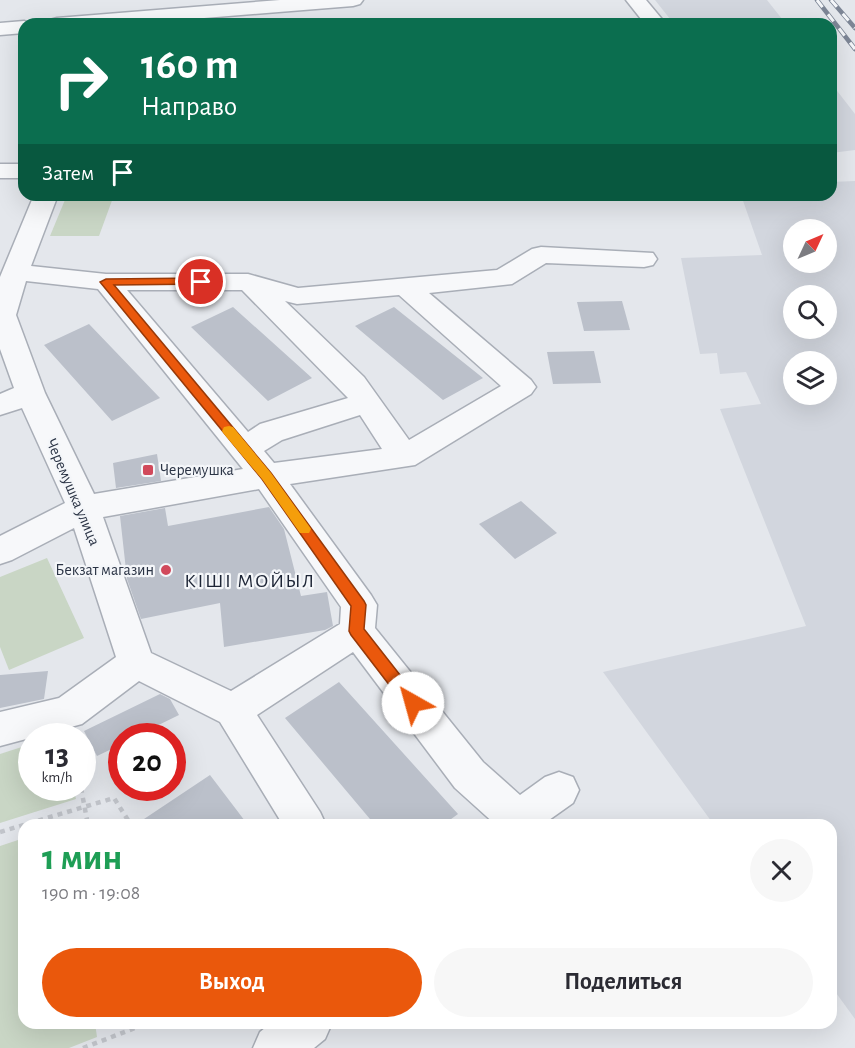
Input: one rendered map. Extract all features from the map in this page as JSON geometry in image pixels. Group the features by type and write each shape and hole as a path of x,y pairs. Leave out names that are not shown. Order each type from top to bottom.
{"street":[{"path":"131,18 353,0"},
{"path":"636,0 651,18"},
{"path":"0,29 18,28"},
{"path":"0,171 18,171"},
{"name":"Черемушка улица","path":"44,201 15,272 3,315 30,393 84,508 136,663"},
{"path":"15,272 106,282 248,282 297,296 503,278 541,255 644,259"},
{"path":"106,282 267,476 358,605 357,631 469,775 518,819 560,790"},
{"path":"248,282 354,384 404,457"},
{"path":"0,551 84,508 267,476 404,457 521,387 407,288"},
{"path":"0,405 30,393"},
{"path":"244,448 271,432 366,403"},
{"path":"233,710 357,631"},
{"path":"0,729 69,712 136,663 233,710 302,819"},
{"path":"276,1048 301,1029"}],"path":[{"path":"42,819 114,798 127,819"},
{"path":"83,801 87,819"},
{"path":"0,831 18,826"},
{"path":"83,1048 129,1030"}],"shaded area":[{"path":"655,0 767,0 781,18 669,18"},
{"path":"837,91 855,114 855,150 837,152"},
{"path":"855,181 855,1019 837,994 837,819 710,819 603,672 806,626 720,409 761,404 746,372 720,374 717,353 700,354 681,258 762,255 743,201 837,201 837,182"}],"green space":[{"path":"65,201 112,201 99,236 50,236"},
{"path":"47,558 84,638 9,670 0,647 0,577"},
{"path":"18,748 18,801 70,801 0,823 0,754"},
{"path":"18,840 18,1029 96,1029 97,1037 69,1048 0,1048 0,846"}],"building":[{"path":"622,301 630,330 584,331 577,302"},
{"path":"233,307 312,378 268,401 191,327"},
{"path":"394,307 483,378 443,400 355,326"},
{"path":"89,324 160,398 112,421 44,345"},
{"path":"594,351 601,383 553,384 547,352"},
{"path":"157,454 161,481 116,488 113,463"},
{"path":"521,501 557,533 515,559 479,524"},
{"path":"269,507 284,529 301,596 327,592 333,626 325,630 224,647 220,603 141,619 127,579 120,516 165,508 168,526"},
{"path":"48,671 44,699 0,708 0,675"},
{"path":"339,682 458,814 451,819 370,819 285,718"},
{"path":"160,694 170,699 179,715 163,723 108,723 108,751 97,756 96,725"},
{"path":"210,775 243,819 144,819 171,801 186,801 186,791"}],"railway":[{"path":"817,0 831,18"},
{"path":"831,0 855,28"},
{"path":"837,26 855,49"}],"slow traffic":[{"path":"229,431 267,476 305,529"}],"place":[{"name":"Черемушка","path":"148,470"},
{"name":"Бекзат магазин","path":"166,570"}],"district":[{"name":"КІШІ МОЙЫЛ","path":"250,581"}],"route":[{"path":"201,282 106,282 267,476 358,605 357,631 413,703"}]}
